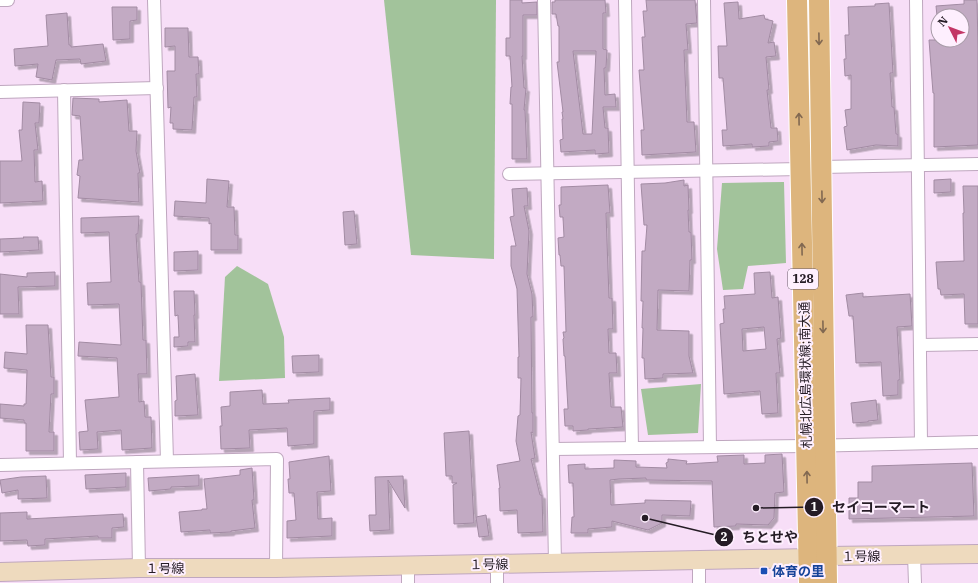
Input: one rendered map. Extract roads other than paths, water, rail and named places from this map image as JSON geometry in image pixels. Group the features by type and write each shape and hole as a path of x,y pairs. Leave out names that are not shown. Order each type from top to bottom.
{"main road":[{"name":"札幌北広島環状線;南大通","path":"797,0 800,169 816,446"},
{"name":"札幌北広島環状線;南大通","path":"819,0 821,167 816,446 818,557 827,583"},
{"name":"札幌北広島環状線;南大通","path":"809,583 818,557"}],"street":[{"path":"0,0 8,0"},
{"path":"154,0 167,461"},
{"path":"544,0 555,563"},
{"path":"625,0 632,448"},
{"path":"704,0 710,447"},
{"path":"916,0 921,443"},
{"path":"0,92 157,88"},
{"path":"64,90 70,463"},
{"path":"509,174 800,169 821,167 978,164"},
{"path":"921,345 978,344"},
{"path":"553,449 816,446 978,442"},
{"path":"0,464 277,459 276,568"},
{"path":"137,462 139,568"},
{"name":"１号線","path":"0,572 139,568 276,568 408,574 497,564 978,554"},
{"path":"914,556 915,583"},
{"path":"699,560 699,583"},
{"path":"497,564 497,583"}],"place":[{"name":"セイコーマート","path":"756,508"},
{"name":"ちとせや","path":"645,518"},
{"name":"体育の里","path":"764,571"}]}
